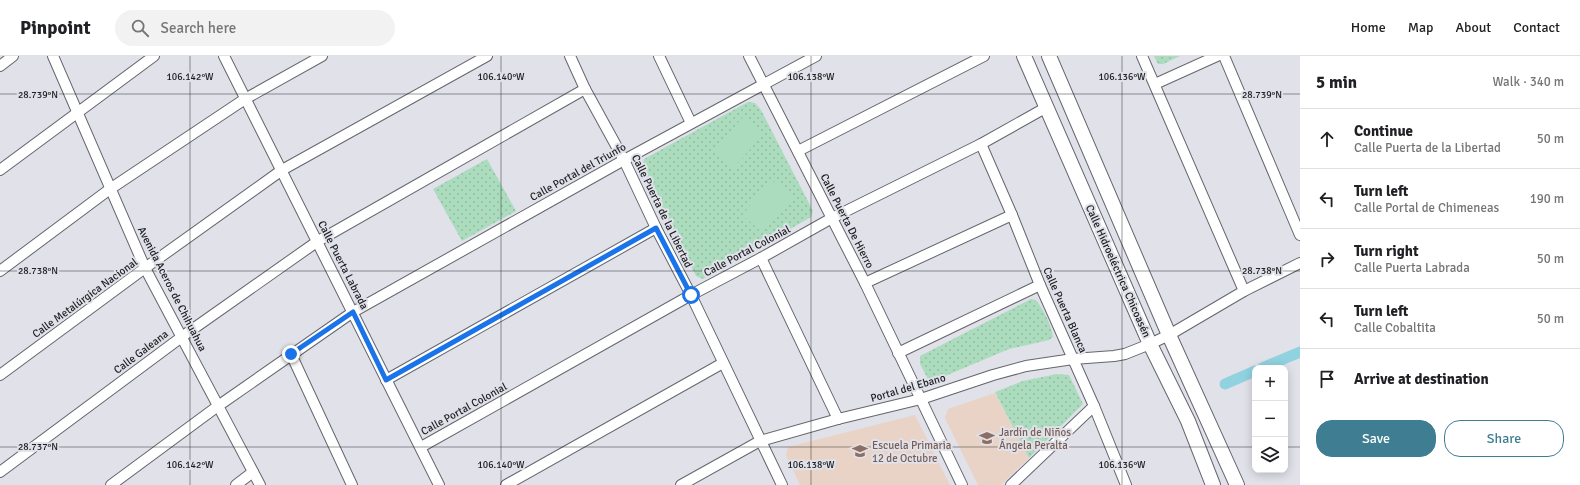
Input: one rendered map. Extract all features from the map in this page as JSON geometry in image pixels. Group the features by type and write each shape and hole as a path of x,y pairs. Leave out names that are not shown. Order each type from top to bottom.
{"main road":[{"name":"Calle Hidroeléctrica Chicoasén","path":"1024,56 1150,344 1188,421 1213,485"},
{"name":"Calle Hidroeléctrica Chicoasén","path":"1049,56 1169,335 1237,485"}],"street":[{"path":"0,66 13,56"},
{"name":"Avenida Aceros de Chihuahua","path":"53,56 145,268 260,485"},
{"path":"0,170 154,56"},
{"name":"Calle Puerta Labrada","path":"224,56 439,485"},
{"path":"0,271 110,189 245,99 322,56"},
{"name":"Calle Metalúrgica Nacional","path":"0,375 145,268 282,170 487,56"},
{"name":"Calle Puerta de la Libertad","path":"570,56 585,89 624,160 656,228 691,295 782,485"},
{"path":"659,56 691,124"},
{"name":"Calle Puerta De Hierro","path":"749,56 865,283 962,485"},
{"name":"Calle Portal del Triunfo","path":"111,485 218,406 353,312 624,160 816,56"},
{"path":"798,151 984,56"},
{"path":"1142,56 1244,291"},
{"path":"1155,84 1217,56"},
{"path":"1224,56 1300,235"},
{"name":"Calle Galeana","path":"0,472 182,336 318,241 585,89"},
{"name":"Calle Portal Colonial","path":"421,447 691,295 832,218 981,144 1047,107"},
{"name":"Calle Puerta Blanca","path":"981,144 1040,285 1094,406 1124,484"},
{"path":"865,283 1012,215"},
{"path":"386,380 656,228"},
{"path":"761,258 838,419"},
{"name":"Portal del Ebano","path":"681,485 760,441 838,419 921,399 1013,369 1073,359 1114,356 1150,344 1169,335 1244,291 1300,263"},
{"path":"898,354 1040,285"},
{"path":"291,354 352,485"},
{"path":"506,485 723,363"},
{"path":"1011,485 1094,406"},
{"path":"236,485 253,472"}],"shaded area":[{"name":"Jardín de Niños Ángela Peralta","path":"995,393 1029,458 1001,485 978,485 945,418 948,409"},
{"name":"Escuela Primaria 12 de Octubre","path":"915,415 950,485 800,485 786,455 788,447"}],"green space":[{"path":"1154,56 1180,56 1163,64 1158,64"},
{"path":"748,102 755,103 761,110 813,211 811,217 703,279 696,276 642,168 644,159"},
{"path":"743,117 763,134 733,169 713,152"},
{"path":"487,159 516,211 462,241 433,189"},
{"path":"772,180 792,197 762,232 742,215"},
{"path":"1031,299 1036,300 1044,313 1051,327 1053,337 1049,340 1009,349 938,379 928,379 920,364 920,356"},
{"path":"1057,374 1069,375 1083,404 1029,458 995,392 1023,381"}],"waterway":[{"path":"1269,365 1300,352"},
{"path":"1225,384 1252,372"}],"place":[{"name":"Jardín de Niños Ángela Peralta","path":"987,438"},
{"name":"Escuela Primaria 12 de Octubre","path":"860,451"}],"route":[{"path":"291,354 353,312 386,380 656,228 691,295"}]}
